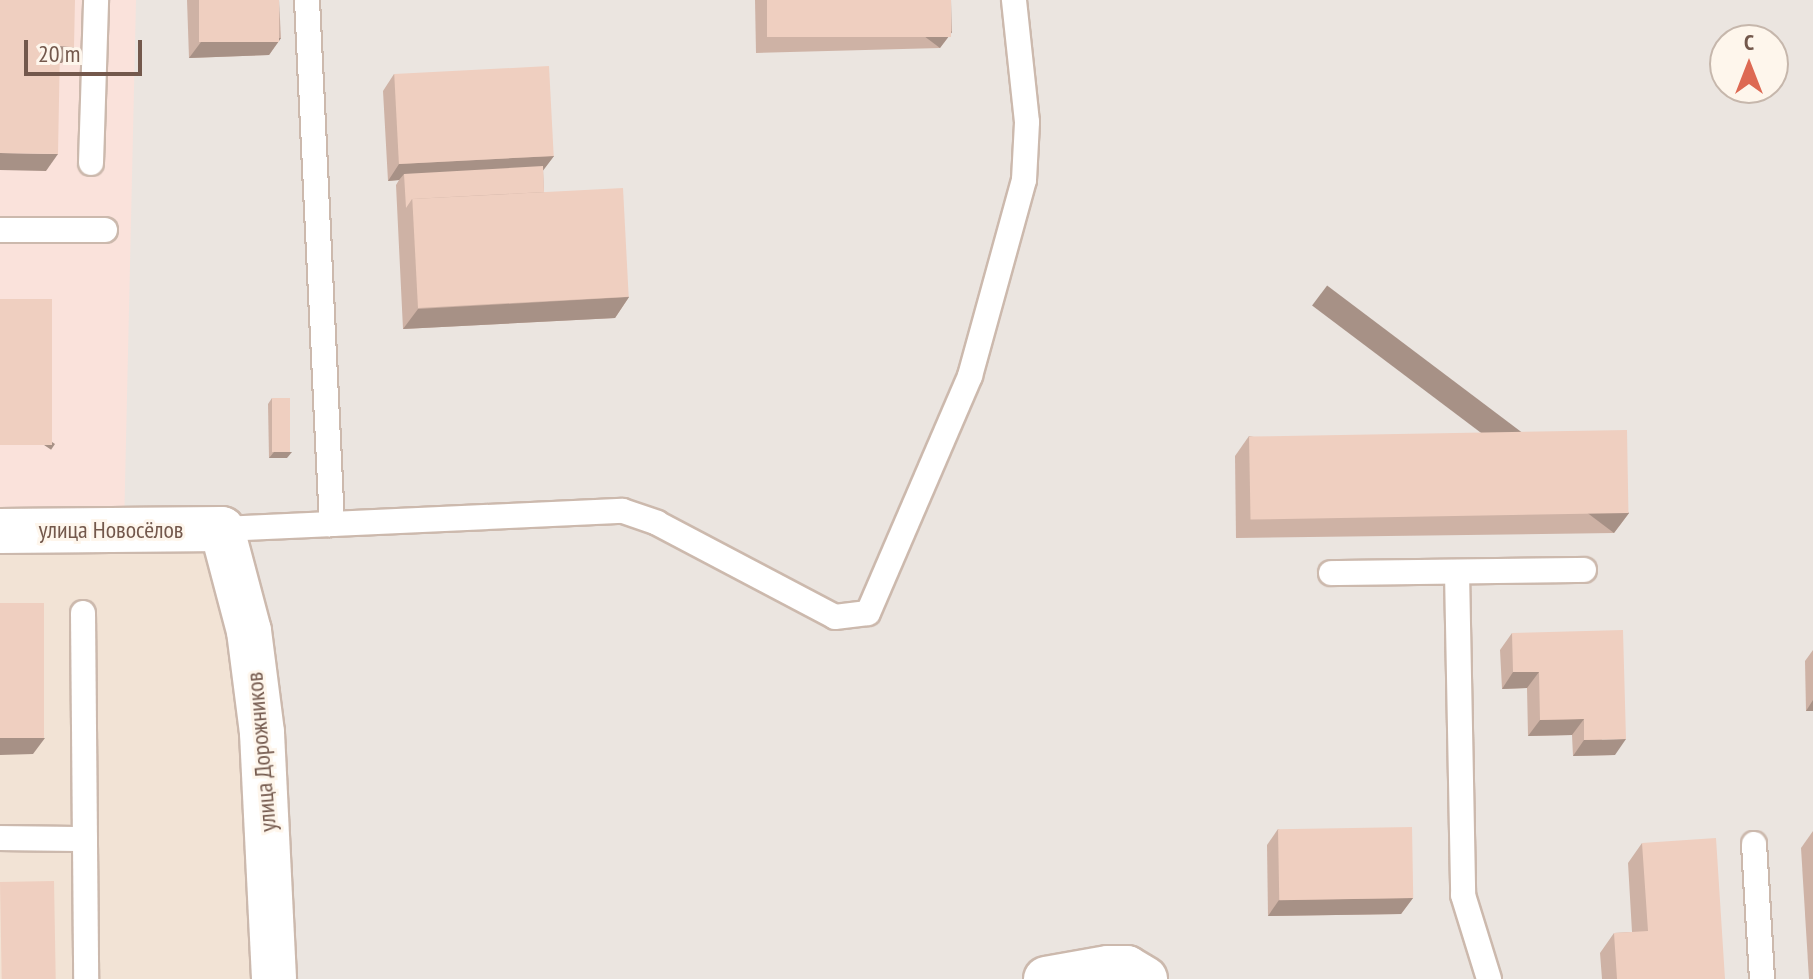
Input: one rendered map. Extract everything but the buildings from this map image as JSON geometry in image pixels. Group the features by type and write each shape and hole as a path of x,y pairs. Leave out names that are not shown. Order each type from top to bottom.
{"street":[{"name":"улица Новосёлов","path":"0,531 222,529"},
{"name":"улица Дорожников","path":"222,529 249,631 262,733 274,979"},
{"path":"1046,979 1108,968 1127,968 1145,979"}],"lane":[{"path":"91,163 96,0"},
{"path":"307,0 332,524"},
{"path":"222,529 623,511 657,523 835,617 868,613 970,376 1024,180 1027,122 1014,0"},
{"path":"0,230 105,230"},
{"path":"1331,573 1584,570"},
{"path":"1457,572 1463,895 1489,979"},
{"path":"83,613 86,979"},
{"path":"0,838 85,839"},
{"path":"1754,844 1762,979"}],"shaded area":[{"path":"0,0 148,0 611,528 1373,979 0,979"},
{"path":"0,0 136,0 136,531 0,531"},
{"path":"136,0 1813,0 1813,979 274,979 222,530 124,529"}]}
